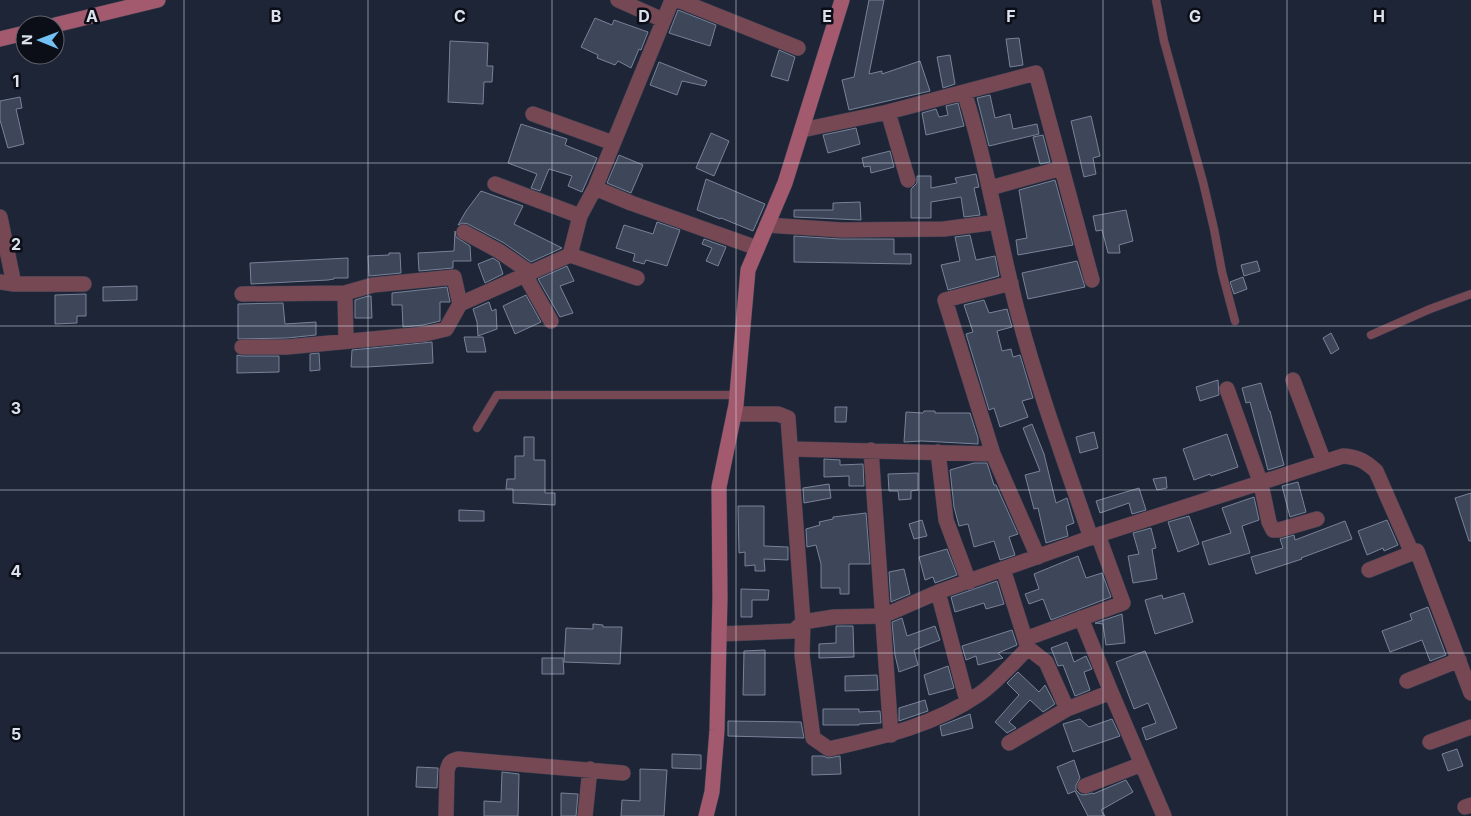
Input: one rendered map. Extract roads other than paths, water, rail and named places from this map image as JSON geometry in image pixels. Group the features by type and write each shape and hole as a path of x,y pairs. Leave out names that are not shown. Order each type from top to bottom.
{"street":[{"path":"65,23 158,0"},
{"path":"618,0 663,20"},
{"path":"570,255 580,216 595,188 672,0"},
{"path":"678,0 798,48"},
{"path":"706,816 712,792 717,730 719,487 734,414 748,270 785,183 842,0"},
{"path":"0,40 15,36"},
{"path":"802,130 888,112 1036,73 1092,280"},
{"path":"734,414 778,414 788,418 803,622 802,655 813,738 830,749 891,735 936,718 978,695 1027,643 1081,618 1122,603 1094,537 1047,406 1019,318 984,163 964,92"},
{"path":"888,112 908,180"},
{"path":"534,114 613,143"},
{"path":"990,188 1062,168"},
{"path":"495,184 580,216"},
{"path":"595,188 631,203 757,248"},
{"path":"0,217 7,283 84,284"},
{"path":"767,225 841,230 944,229 996,222"},
{"path":"464,232 499,251 528,274 551,320"},
{"path":"242,347 287,347 425,334 446,330 460,304 570,255 637,278"},
{"path":"242,294 344,292 373,285 454,277 460,304"},
{"path":"1011,283 945,300 992,454 1038,556"},
{"path":"344,292 346,341"},
{"path":"1293,380 1324,462"},
{"path":"1227,389 1261,484 1269,522 1273,530 1280,530 1317,520"},
{"path":"791,449 992,454"},
{"path":"871,450 891,735"},
{"path":"938,452 946,520 969,582"},
{"path":"719,634 794,631 803,622 834,617 882,616 938,592 1038,556 1343,456 1355,457 1366,462 1376,470 1412,553"},
{"path":"1369,570 1417,551 1471,693"},
{"path":"1003,569 1027,643 1046,662 1067,709"},
{"path":"938,592 967,701"},
{"path":"1081,618 1164,816"},
{"path":"1407,681 1459,660"},
{"path":"1009,743 1067,709 1111,692"},
{"path":"1430,742 1471,726"},
{"path":"446,816 447,771 448,764 452,760 623,773"},
{"path":"1085,786 1142,764"},
{"path":"585,816 590,769"}],"lane":[{"path":"1156,0 1164,41 1212,218 1222,272 1235,321"},
{"path":"1371,335 1471,294"},
{"path":"477,428 497,395 736,395"}]}
